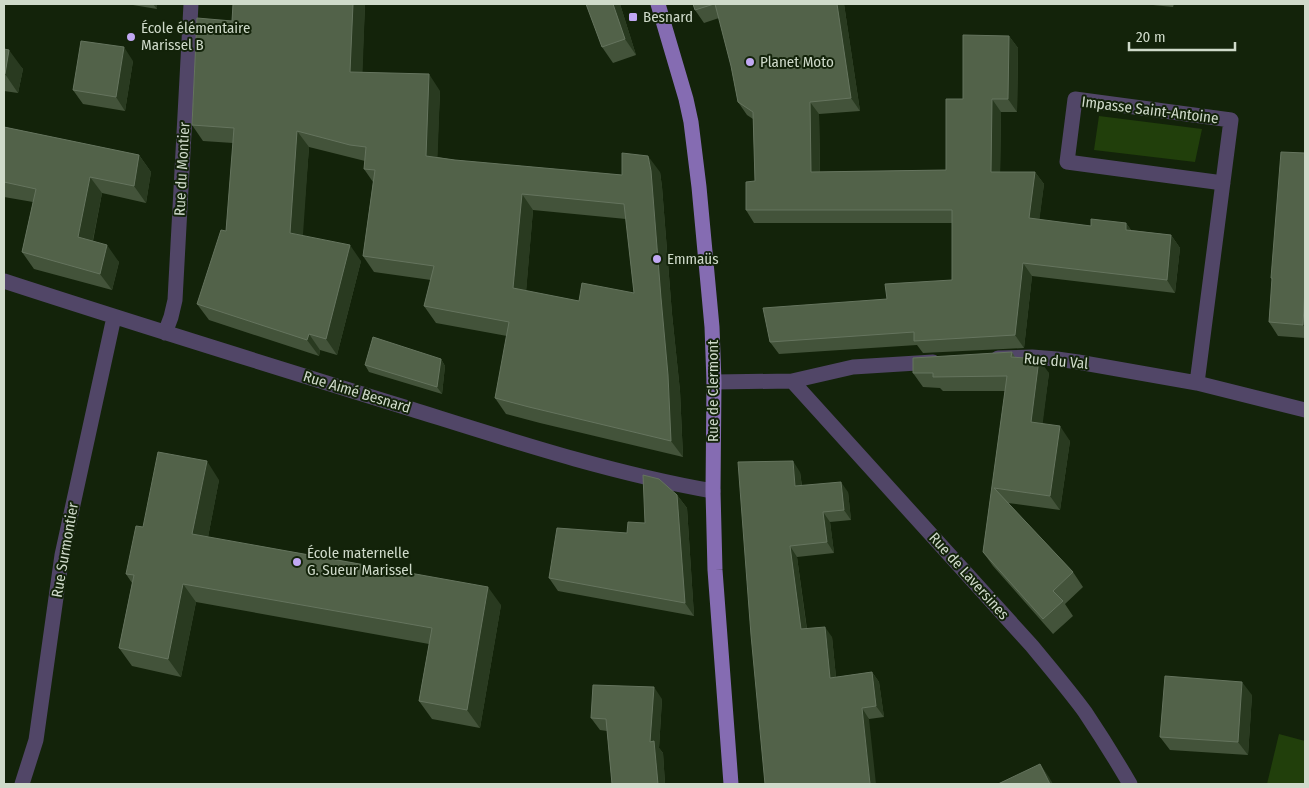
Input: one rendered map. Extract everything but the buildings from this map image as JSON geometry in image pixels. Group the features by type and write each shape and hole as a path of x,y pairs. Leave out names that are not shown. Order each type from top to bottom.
{"main road":[{"name":"Rue de Clermont","path":"658,4 682,83 690,122 700,196 712,327 715,570 731,784"}],"street":[{"name":"Rue du Montier","path":"165,333 175,300 191,4"},
{"name":"Impasse Saint-Antoine","path":"1197,383 1223,183 1231,120 1075,99 1067,162 1223,183"},
{"name":"Rue Aimé Besnard","path":"4,280 165,333 585,462 713,491"},
{"name":"Rue Surmontier","path":"22,784 36,740 62,555 114,317"},
{"name":"Rue du Val","path":"986,359 1032,357 1057,359 1197,383 1305,410"},
{"path":"714,382 792,381 853,367 948,361"},
{"name":"Rue de Laversines","path":"792,381 1054,673 1085,713 1130,784"}],"green space":[{"path":"1099,116 1202,129 1195,162 1094,150"},
{"path":"1279,734 1305,741 1305,784 1267,784"}],"place":[{"name":"Besnard","path":"633,17"},
{"name":"École élémentaire Marissel B","path":"131,37"},
{"name":"Planet Moto","path":"750,62"},
{"name":"Emmaüs","path":"657,259"},
{"name":"École maternelle G. Sueur Marissel","path":"297,562"}]}
